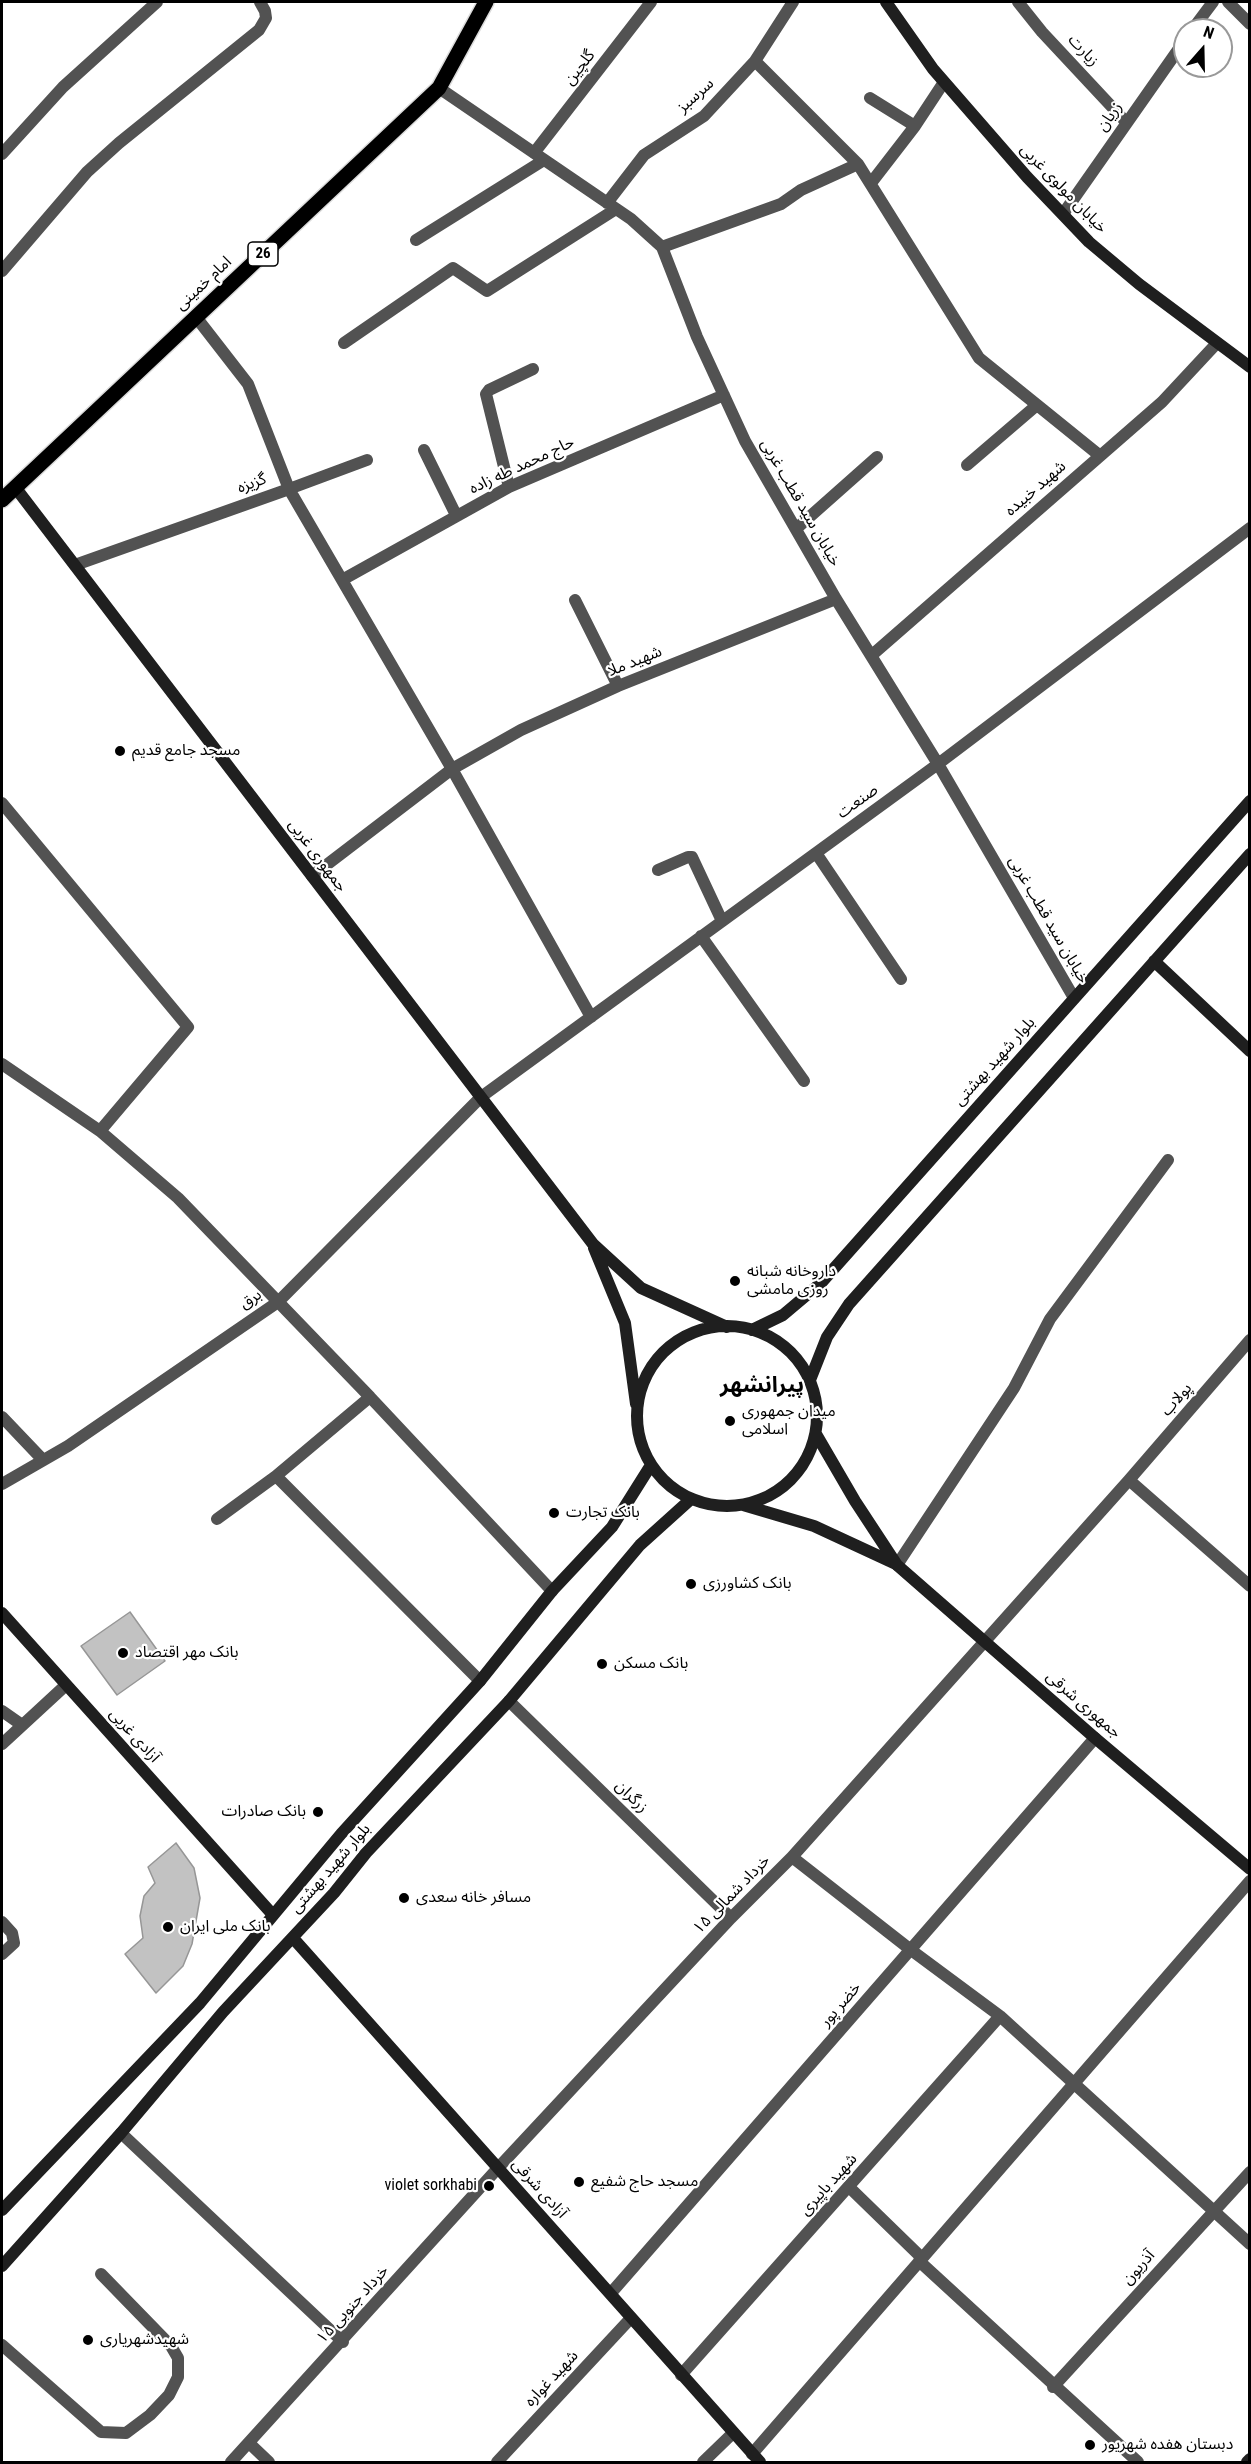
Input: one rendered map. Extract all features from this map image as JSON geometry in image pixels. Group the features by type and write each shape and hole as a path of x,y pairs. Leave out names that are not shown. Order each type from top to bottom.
{"main road":[{"name":"امام خمینی","path":"2,500 439,88 486,2"},
{"name":"خیابان مولوی غربی","path":"886,2 944,82 1027,177 1089,242 1139,284 1250,367"},
{"name":"جمهوری غربی","path":"15,487 593,1244"},
{"name":"بلوار شهید بهشتی","path":"752,1330 783,1315 821,1282 1250,801"},
{"path":"810,1380 827,1337 849,1304 1250,854"},
{"path":"1154,961 1250,1051"},
{"path":"593,1244 641,1288 727,1326 752,1330 776,1341 796,1358 810,1380 817,1406 816,1434 807,1460 791,1481 769,1497 743,1505 716,1506 691,1499 668,1485 651,1465 641,1441 624,1323 593,1244"},
{"path":"637,1416 640,1393 649,1371 663,1353 682,1339 704,1330 727,1326"},
{"path":"816,1434 855,1501 897,1565"},
{"name":"بلوار شهید بهشتی","path":"2,2210 200,2003 341,1834 480,1681 552,1592 612,1527 651,1465"},
{"name":"بلوار شهید بهشتی","path":"2,2266 121,2133 223,2012 351,1874 366,1853 509,1701 640,1545 691,1499"},
{"path":"743,1505 814,1526 897,1565"},
{"name":"جمهوری شرقی","path":"897,1565 1095,1738 1250,1869"},
{"name":"آزادی غربی","path":"2,1613 273,1915"},
{"name":"آزادی شرقی","path":"293,1938 756,2458"}],"street":[{"path":"2,154 63,87 158,2"},
{"path":"2,271 87,172 119,143 259,30 266,18 260,2"},
{"name":"گلچین","path":"416,240 539,157 651,2"},
{"name":"سرسبز","path":"344,343 453,268 487,291 612,206 644,155 704,116 755,62 793,2"},
{"name":"زیارت","path":"1018,2 1042,32 1126,122"},
{"path":"1201,18 1212,2"},
{"path":"1227,2 1250,24"},
{"name":"زریان","path":"1063,214 1173,57"},
{"path":"755,62 858,164 979,358 1099,455"},
{"path":"871,183 915,126 944,82"},
{"name":"خیابان سید قطب غربی","path":"439,88 631,219 662,246 696,337 745,441 836,599 938,764 1074,998"},
{"path":"870,98 915,126"},
{"path":"662,246 781,204 801,190 858,164"},
{"name":"گزیزه","path":"75,565 289,489 248,384 196,317"},
{"name":"شهید خبیده","path":"872,655 1162,402 1218,343"},
{"path":"509,487 486,394 489,390 533,369"},
{"name":"حاج محمد طه زاده","path":"342,580 509,487 724,395"},
{"path":"967,465 1037,405"},
{"path":"424,450 456,515"},
{"path":"797,528 876,458"},
{"path":"367,460 289,489 452,768 591,1017"},
{"name":"صنعت","path":"481,1097 938,764 1250,528"},
{"name":"شهید ملا","path":"312,876 452,768 521,730 618,686 836,599"},
{"path":"575,600 618,686"},
{"path":"2,803 188,1027 100,1131"},
{"path":"816,853 901,979"},
{"path":"658,870 692,857 722,921"},
{"path":"701,936 804,1081"},
{"path":"2,1064 100,1131 178,1198 370,1396 552,1592"},
{"name":"برق","path":"2,1484 68,1446 278,1302 481,1097"},
{"path":"897,1565 1014,1388 1050,1320 1168,1160"},
{"name":"پولاب","path":"986,1641 1250,1340"},
{"path":"217,1519 276,1476 370,1396"},
{"path":"2,1416 43,1460"},
{"path":"276,1476 480,1681"},
{"path":"1129,1480 1250,1586"},
{"name":"۱۵ خرداد شمالی","path":"498,2168 731,1918 792,1857 986,1641"},
{"path":"2,1744 66,1685"},
{"name":"زرگران","path":"509,1701 731,1918"},
{"path":"2,1711 22,1725"},
{"name":"خضر پور","path":"611,2293 1095,1738"},
{"path":"792,1857 1000,2016 1250,2244"},
{"path":"756,2458 921,2260 1250,1881"},
{"path":"2,1922 12,1933 14,1943 2,1954"},
{"name":"شهید باپیری","path":"681,2375 1000,2016"},
{"path":"121,2133 343,2342"},
{"name":"۱۵ خرداد جنوبی","path":"231,2463 343,2342 498,2168"},
{"name":"آذریون","path":"1053,2386 1250,2172"},
{"path":"849,2187 921,2260 1053,2386 1138,2463"},
{"path":"2,2345 101,2432 126,2433 150,2415 169,2395 178,2377 178,2358 171,2346 101,2274"},
{"name":"شهید غواره","path":"497,2463 631,2318"},
{"path":"703,2463 733,2433"},
{"path":"249,2443 269,2463"}],"building":[{"name":"بانک مهر اقتصاد","path":"130,1612 165,1661 117,1695 81,1646"},
{"name":"بانک ملی ایران","path":"176,1843 194,1868 200,1898 192,1944 183,1966 156,1993 125,1954 143,1938 140,1916 144,1896 155,1883 148,1867"}],"place":[{"name":"مسجد جامع قدیم","path":"120,751"},
{"name":"داروخانه شبانه روزی مامشی","path":"735,1281"},
{"name":"میدان جمهوری اسلامی","path":"730,1421"},
{"name":"بانک تجارت","path":"554,1513"},
{"name":"بانک کشاورزی","path":"691,1584"},
{"name":"بانک مهر اقتصاد","path":"123,1653"},
{"name":"بانک مسکن","path":"602,1664"},
{"name":"بانک صادرات","path":"318,1812"},
{"name":"مسافر خانه سعدی","path":"404,1898"},
{"name":"بانک ملی ایران","path":"168,1927"},
{"name":"مسجد حاج شفیع","path":"579,2182"},
{"name":"violet sorkhabi","path":"489,2186"},
{"name":"شهیدشهریاری","path":"88,2340"},
{"name":"دبستان هفده شهریور","path":"1090,2445"}],"district":[{"name":"پیرانشهر","path":"762,1386"}]}
